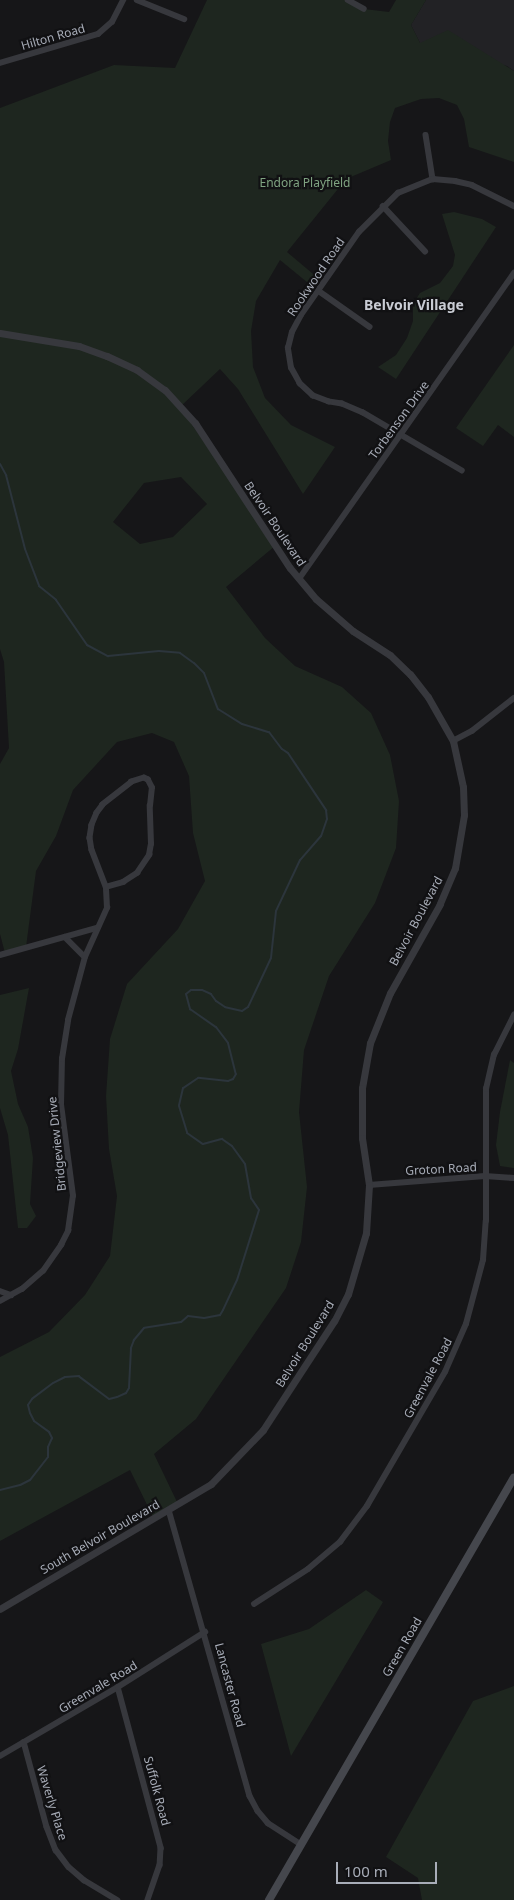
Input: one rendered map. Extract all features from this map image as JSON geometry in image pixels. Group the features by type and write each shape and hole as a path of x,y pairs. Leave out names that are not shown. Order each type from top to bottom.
{"main road":[{"name":"Green Road","path":"269,1900 514,1478"}],"street":[{"name":"Hilton Road","path":"0,63 98,34 112,22 123,0"},
{"path":"137,0 184,18"},
{"path":"348,0 364,9"},
{"path":"426,134 433,179 472,185 514,206"},
{"name":"Rookwood Road","path":"433,179 398,193 359,232 301,315 292,332 288,348 291,368 300,384 313,396 328,402 342,404 363,413 462,471"},
{"path":"383,206 425,251"},
{"name":"Torbenson Drive","path":"299,579 514,273"},
{"path":"319,291 370,327"},
{"name":"Belvoir Boulevard","path":"0,333 79,346 137,370 165,390 195,423 290,568 316,599 353,631 390,655 410,674 428,697 453,742 463,787 461,841 456,868 440,904 390,993 370,1043 362,1088 362,1138 369,1184 366,1233 348,1294 317,1348 263,1430 211,1484"},
{"path":"453,742 472,732 514,698"},
{"path":"144,778 148,780 152,788 150,806 152,844 148,855 137,873 123,882 106,887 92,850 90,838 92,825 97,813 104,805 132,782 144,778"},
{"name":"Bridgeview Drive","path":"0,1301 30,1283 54,1258 64,1238 72,1213 73,1196 61,1105 62,1059 72,997 85,957 106,908 106,887"},
{"path":"0,955 97,928"},
{"path":"65,937 85,957"},
{"name":"Greenvale Road","path":"254,1604 308,1569 340,1542 366,1506 445,1372 466,1324 483,1260 486,1221 486,1089 494,1054 514,1015"},
{"name":"Groton Road","path":"369,1184 485,1176 514,1178"},
{"path":"0,1291 11,1295"},
{"name":"South Belvoir Boulevard","path":"0,1609 211,1484"},
{"name":"Lancaster Road","path":"169,1510 250,1796 258,1811 268,1823 302,1845"},
{"name":"Greenvale Road","path":"0,1756 118,1687 205,1632"},
{"name":"Suffolk Road","path":"118,1687 161,1848 158,1874 148,1900"},
{"name":"Waverly Place","path":"24,1742 47,1827 56,1850 69,1867 84,1880 117,1900"}],"shaded area":[{"path":"426,0 514,0 514,71 507,66 420,43 411,25"}],"green space":[{"name":"Endora Playfield","path":"207,0 348,0 364,9 389,12 396,0 426,0 411,25 420,43 448,30 514,71 514,162 469,147 464,119 457,105 439,98 421,99 395,108 390,122 388,141 391,160 346,179 287,252 319,279 313,287 280,260 256,301 251,331 253,367 265,398 291,425 335,447 303,494 238,389 220,369 180,407 275,546 226,587 265,638 295,666 342,687 371,713 390,755 399,801 396,848 375,903 329,976 304,1050 299,1112 307,1187 301,1242 286,1288 196,1419 154,1454 178,1504 154,1519 130,1470 0,1541 0,1357 49,1332 85,1295 110,1256 117,1196 109,1149 106,1096 110,1039 127,984 178,929 205,881 193,833 189,776 174,742 152,733 117,742 73,790 56,836 36,871 26,947 5,953 0,934 0,764 9,748 4,662 0,649 0,108 114,65 175,68","holes":["181,477 207,504 173,537 140,544 113,522 144,483"]},
{"path":"454,212 482,219 496,227 396,379 378,367 396,355 407,338 413,321 413,304 420,293 440,283 453,266 455,255 442,214"},
{"path":"514,345 514,437 498,425 483,446 456,428"},
{"path":"29,988 18,1049 11,1071 18,1104 28,1127 33,1158 30,1204 36,1216 27,1228 18,1228 8,1135 0,1108 0,995"},
{"path":"510,1060 514,1063 514,1168 500,1166 496,1145"},
{"path":"366,1590 383,1602 291,1756 261,1644 309,1629"},
{"path":"514,1686 514,1900 422,1900 418,1878 386,1857 473,1701"}],"waterway":[{"path":"0,464 6,475 25,549 39,586 56,600 87,645 108,656 159,651 180,653 194,663 204,673 218,709 242,724 269,732 282,749 288,753 326,810 327,819 321,836 300,860 276,911 271,958 248,1007 242,1011 225,1007 216,1001 211,994 202,990 191,990 186,994 190,1009 216,1027 228,1043 236,1074 233,1079 228,1081 198,1078 183,1088 179,1106 187,1133 203,1144 222,1139 232,1146 245,1164 251,1198 259,1210 237,1280 223,1310 220,1315 204,1318 188,1316 181,1322 144,1328 134,1340 131,1348 129,1388 126,1393 109,1399 79,1376 65,1377 53,1383 32,1399 28,1405 34,1421 49,1432 52,1438 48,1447 48,1457 30,1480 20,1485 0,1490"}],"district":[{"name":"Belvoir Village","path":"414,305"}]}
